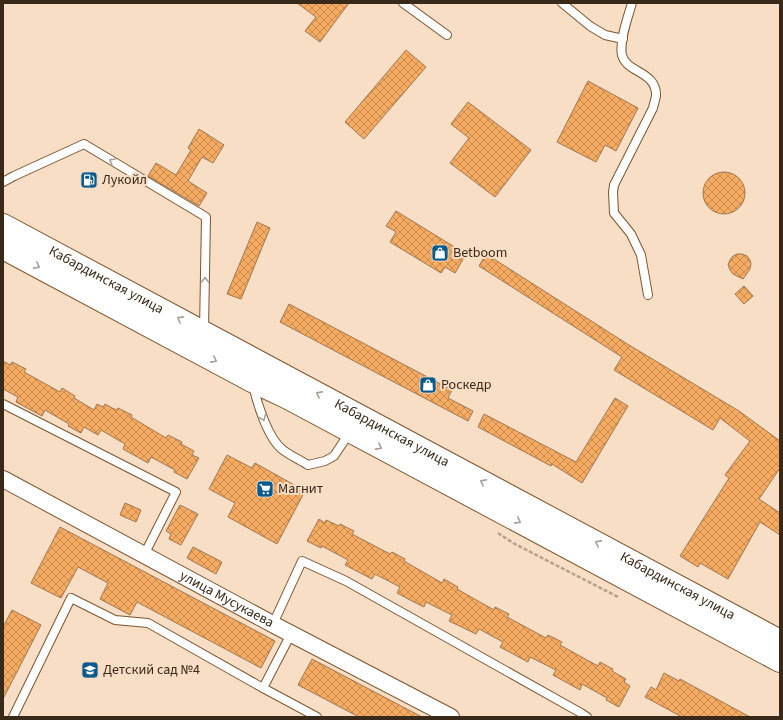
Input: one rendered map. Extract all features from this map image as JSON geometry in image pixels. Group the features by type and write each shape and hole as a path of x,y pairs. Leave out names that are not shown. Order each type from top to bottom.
{"main road":[{"name":"Кабардинская улица","path":"3,224 780,641"},
{"name":"Кабардинская улица","path":"3,248 780,661"}],"street":[{"name":"улица Мусукаева","path":"3,479 291,634 451,717"}],"lane":[{"path":"404,3 447,35"},
{"path":"562,3 590,26 605,35 623,39"},
{"path":"632,3 621,46 622,56 628,64 648,77 653,84 656,95 653,108 614,184 614,213 631,234 641,255 648,295"},
{"path":"3,182 84,144 206,217 204,332"},
{"path":"252,381 256,401 270,434 282,450 308,464 325,461 334,456 350,432"},
{"path":"3,404 176,492 144,555"},
{"path":"273,624 302,561 346,580 587,717"},
{"path":"13,717 71,598 115,620 148,623 312,716"},
{"path":"264,688 291,634"}],"building":[{"path":"297,3 349,3 320,42 305,31 316,17"},
{"path":"406,50 426,67 364,139 345,122"},
{"path":"588,81 638,108 616,151 605,145 596,162 557,142"},
{"path":"468,102 531,150 495,197 450,163 469,138 451,124"},
{"path":"199,129 224,145 213,163 202,157 188,181 207,193 199,206 148,176 156,163 176,175 191,150 188,148"},
{"path":"720,172 728,172 736,175 742,181 745,193 742,205 736,211 728,214 720,214 712,211 706,205 703,197 703,189 706,181 712,175"},
{"path":"396,211 466,254 455,273 445,267 441,273 390,242 396,232 386,226"},
{"path":"257,222 270,228 241,299 227,294"},
{"path":"486,254 629,345 739,411 780,441 780,468 759,499 780,513 780,535 760,522 728,579 700,563 698,567 680,556 729,478 725,475 750,441 720,418 713,430 614,370 622,357 479,266"},
{"path":"737,254 747,256 751,264 750,269 743,279 733,274 728,265 733,256"},
{"path":"744,286 753,296 744,304 735,294"},
{"path":"289,304 452,390 448,398 473,411 468,421 280,322"},
{"path":"3,361 10,365 12,362 26,369 24,372 60,392 62,388 75,396 74,398 94,410 97,404 103,407 105,404 116,410 118,408 132,415 131,417 166,438 168,435 182,442 181,444 194,451 192,455 199,458 187,479 174,472 175,470 151,457 148,463 123,449 125,444 101,430 98,435 84,427 81,433 45,410 42,416 16,402 18,397 3,389"},
{"path":"615,398 628,406 582,483 552,464 551,466 478,427 484,414 576,462"},
{"path":"227,455 252,468 255,463 305,491 277,544 228,517 235,503 209,489"},
{"path":"125,503 141,510 136,522 120,515"},
{"path":"180,505 198,514 181,545 169,539 171,534 166,531"},
{"path":"319,519 325,523 326,520 339,526 340,524 354,531 352,534 390,554 392,552 405,559 404,561 442,583 444,579 458,587 457,589 494,610 495,607 509,614 507,617 546,638 548,635 562,642 560,645 598,666 600,662 613,669 612,671 626,679 624,682 630,686 619,707 606,700 607,698 582,684 580,690 553,675 556,670 530,657 528,662 500,647 503,642 479,629 476,634 449,621 452,615 426,602 424,607 397,593 400,587 375,574 372,579 345,565 348,560 322,546 321,548 307,541"},
{"path":"60,527 275,641 261,668 137,602 130,615 100,599 108,583 78,567 61,598 31,583"},
{"path":"193,547 222,562 216,574 187,558"},
{"path":"12,610 41,625 3,699 3,627"},
{"path":"312,659 422,717 359,717 298,685"},
{"path":"664,673 679,681 680,679 750,717 682,717 645,697 651,687 656,690"}],"place":[{"name":"Лукойл","path":"89,180"},
{"name":"Betboom","path":"440,253"},
{"name":"Роскедр","path":"428,385"},
{"name":"Магнит","path":"265,489"},
{"name":"Детский сад №4","path":"90,670"}]}
